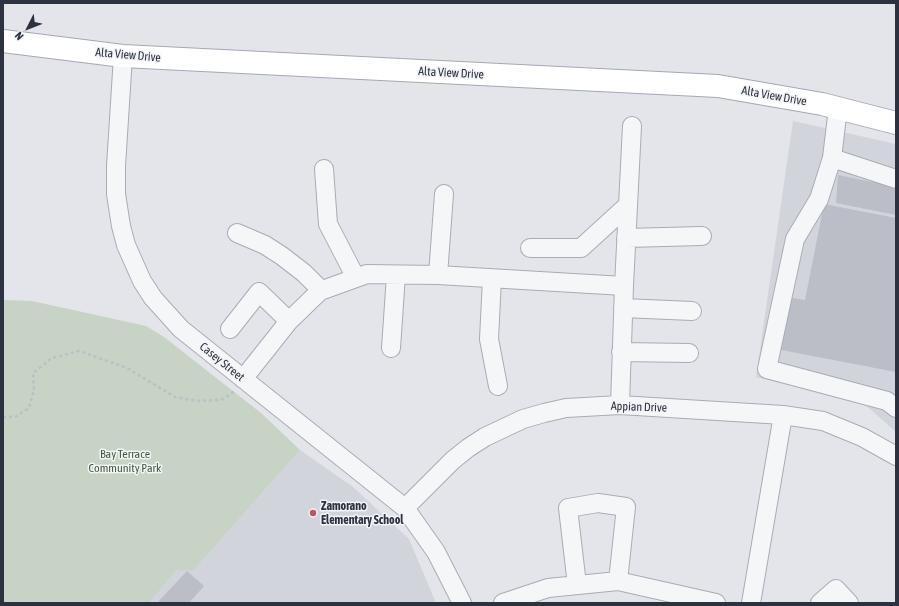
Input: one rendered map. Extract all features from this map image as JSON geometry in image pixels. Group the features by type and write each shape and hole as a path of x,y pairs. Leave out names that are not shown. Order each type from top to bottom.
{"main road":[{"name":"Alta View Drive","path":"3,42 123,56 718,86 838,108 896,124"}],"street":[{"name":"Casey Street","path":"123,56 118,129 116,194 121,226 126,245 142,281 153,298 181,329 405,508 436,552 462,603"},
{"path":"838,108 832,158 819,199 794,239 767,369 887,401 896,408"},
{"path":"620,405 627,203 632,126"},
{"path":"832,158 896,179"},
{"path":"324,169 328,224 356,278"},
{"path":"438,276 444,194"},
{"path":"530,248 581,248 627,203"},
{"path":"237,233 265,245 282,256 304,273 321,290"},
{"path":"626,238 702,236"},
{"path":"243,379 289,322 321,290 367,274 492,278 624,286"},
{"path":"391,348 396,274"},
{"path":"492,278 489,339 498,386"},
{"path":"230,328 259,292 289,322"},
{"path":"623,308 692,311"},
{"path":"621,352 689,353"},
{"name":"Appian Drive","path":"405,508 453,460 468,448 502,428 523,419 559,410 620,405 783,415 823,421 862,437 896,456"},
{"path":"751,603 783,415"},
{"path":"577,585 568,508 598,503 626,507 618,581"},
{"path":"503,603 548,588 618,581 716,603"},
{"path":"820,603 836,589 849,603"}],"path":[{"path":"3,417 15,417 29,408 34,391 33,374 52,358 78,351 127,368 176,397 197,401 221,400 235,391 243,379"}],"shaded area":[{"path":"793,121 896,144 896,432 863,403 756,377"},
{"name":"Zamorano Elementary School","path":"300,450 353,487 409,539 436,603 149,603 177,570 194,570"}],"green space":[{"name":"Bay Terrace Community Park","path":"3,300 32,301 146,326 164,337 261,413 300,450 194,570 177,570 149,603 3,603"}],"building":[{"path":"838,175 896,187 896,215 836,203"},
{"path":"824,204 896,218 896,372 776,349 786,297 805,300"},
{"path":"187,571 204,586 189,603 157,603"}],"place":[{"name":"Zamorano Elementary School","path":"313,513"}]}
